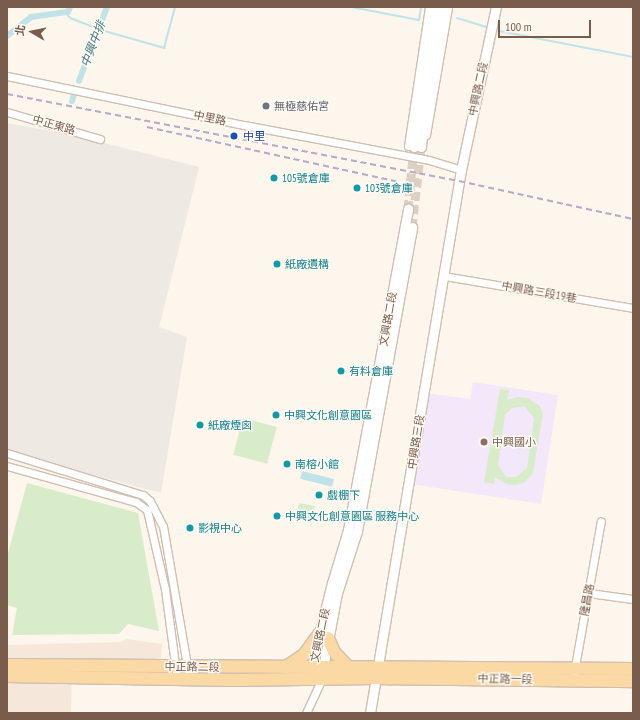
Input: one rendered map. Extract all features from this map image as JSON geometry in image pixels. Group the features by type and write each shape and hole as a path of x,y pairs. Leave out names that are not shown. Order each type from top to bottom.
{"main road":[{"path":"286,667 304,655 323,636 334,652 349,668"},
{"name":"中正路二段","path":"7,665 183,673 286,667 319,671 349,668 377,672"},
{"name":"中正路一段","path":"377,672 574,674 633,669"},
{"name":"中正路二段","path":"7,676 319,671 377,672"},
{"name":"中正路一段","path":"574,674 633,681"}],"street":[{"path":"417,147 429,7"},
{"path":"417,147 435,7"},
{"path":"417,147 443,7"},
{"path":"417,147 448,7"},
{"name":"中興路二段","path":"461,170 496,7"},
{"name":"中里路","path":"7,76 244,126 429,160 461,170"},
{"name":"中正東路","path":"7,112 100,139"},
{"name":"中興路三段","path":"370,713 461,170"},
{"name":"文興路二段","path":"319,671 323,636 350,523 408,209"},
{"name":"文興路二段","path":"323,636 357,531 412,227"},
{"name":"中興路三段19巷","path":"444,276 633,308"},
{"path":"7,453 143,495 150,501 162,526 183,673"},
{"path":"7,466 136,502 147,510 183,673"},
{"name":"隆昌路","path":"574,674 601,521"},
{"path":"589,593 633,599"},
{"path":"306,713 319,671"}],"shaded area":[{"path":"7,123 73,135 199,167 159,327 187,337 161,493 7,452"},
{"name":"中興國小","path":"473,382 558,395 541,504 411,484 425,393 470,399"},
{"path":"127,639 162,644 161,660 72,662 71,713 7,713 7,645 121,642"}],"green space":[{"path":"500,389 509,390 507,400 517,397 527,398 540,406 543,413 533,473 524,483 515,485 506,484 495,477 494,484 484,482","holes":["524,406 534,418 527,468 516,477 506,477 498,465 505,415 512,408"]},
{"path":"243,418 277,427 267,464 233,455"},
{"path":"27,483 138,513 159,631 128,624 119,634 12,635 17,608 7,605 7,557"},
{"path":"299,503 315,506 312,522 296,519"}],"water":[{"path":"302,471 334,479 332,487 300,479"}],"waterway":[{"path":"7,36 31,17 68,12 70,7"},
{"name":"中興中排","path":"79,81 107,7"},
{"path":"65,12 70,18 101,30 164,48 175,7"},
{"path":"351,7 419,20 421,7"},
{"path":"457,18 489,28"},
{"path":"494,30 633,57"},
{"name":"中興中排","path":"72,101 74,94"}],"tunnel":[{"path":"408,209 414,147"},
{"path":"412,227 421,147"}],"railway":[{"path":"7,94 459,181 633,219"},
{"path":"147,127 399,182"}],"place":[{"name":"無極慈佑宮","path":"266,106"},
{"name":"中里","path":"234,136"},
{"name":"105號倉庫","path":"274,178"},
{"name":"103號倉庫","path":"357,188"},
{"name":"紙廠遺構","path":"277,264"},
{"name":"有料倉庫","path":"341,371"},
{"name":"中興文化創意園區","path":"276,415"},
{"name":"紙廠煙囪","path":"200,425"},
{"name":"中興國小","path":"484,442"},
{"name":"南榕小館","path":"287,464"},
{"name":"戲棚下","path":"319,495"},
{"name":"中興文化創意園區 服務中心","path":"277,516"},
{"name":"影視中心","path":"190,528"}]}
